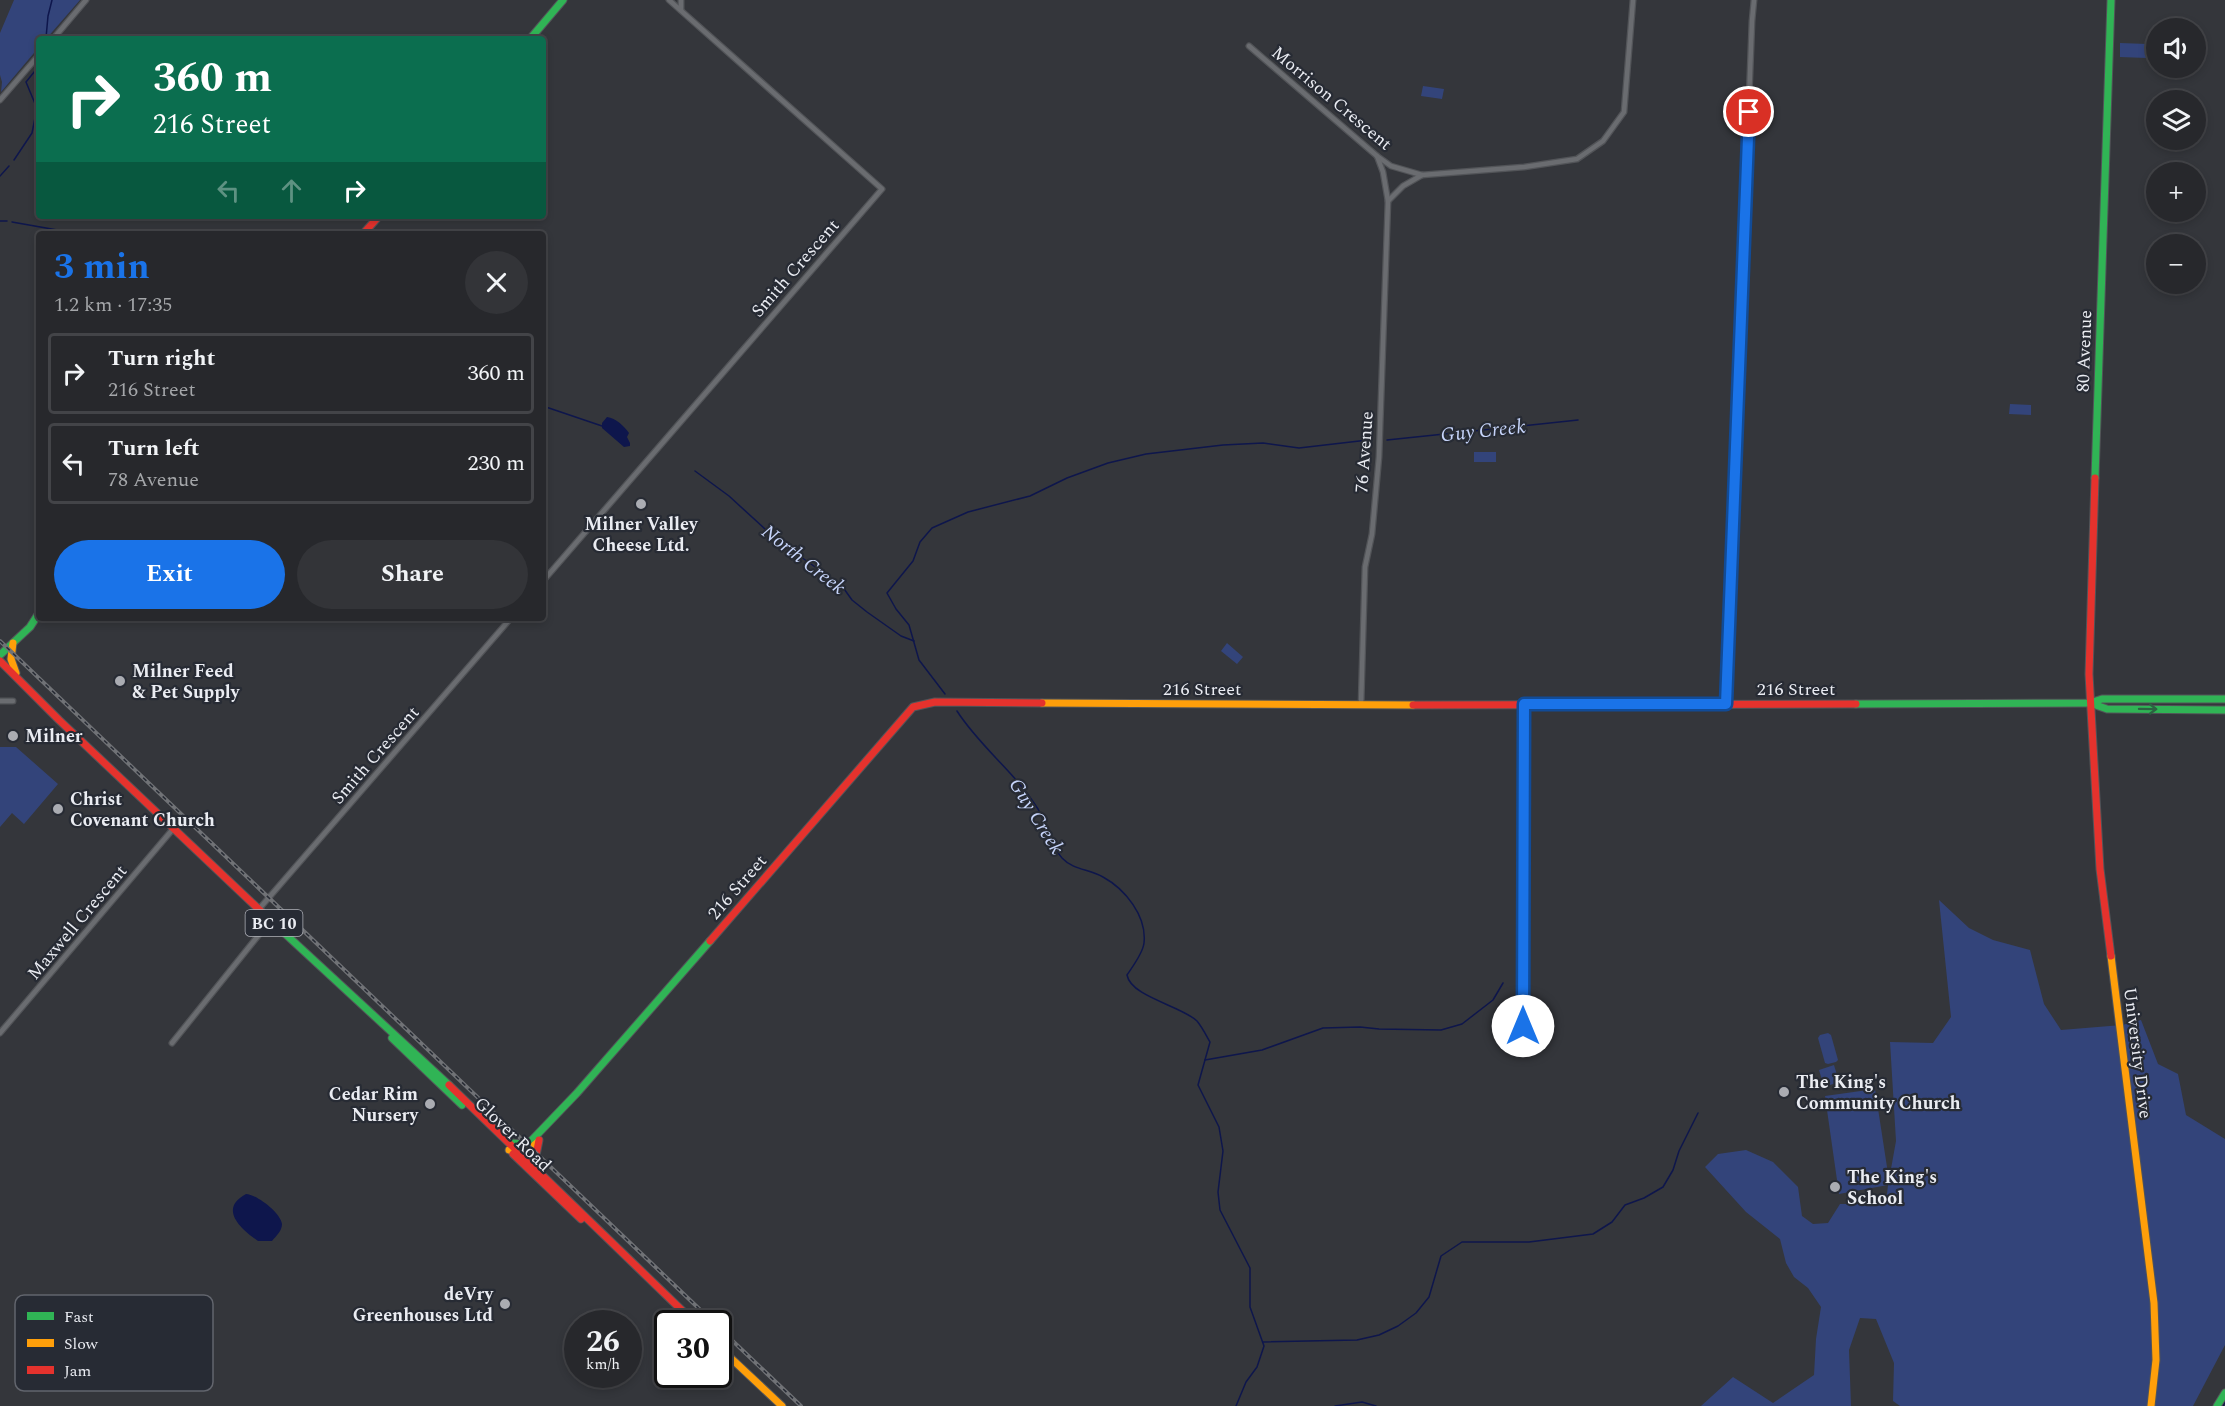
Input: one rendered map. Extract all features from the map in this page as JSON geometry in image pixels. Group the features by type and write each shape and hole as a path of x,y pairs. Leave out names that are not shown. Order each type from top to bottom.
{"main road":[{"path":"533,36 563,0"},
{"name":"80 Avenue","path":"2090,703 2101,268 2111,0"},
{"path":"366,231 376,219"},
{"path":"0,655 36,618"},
{"path":"13,643 11,659 18,678"},
{"name":"Glover Road","path":"0,661 59,720 375,1018 402,1048 510,1146 558,1199 635,1266"},
{"path":"0,672 18,678"},
{"name":"216 Street","path":"510,1146 531,1141 577,1093 913,707 935,702 1361,705 2090,703 2102,699 2225,699"},
{"name":"216 Street","path":"2090,703 2107,709 2225,710"},
{"name":"University Drive","path":"2090,703 2100,870 2154,1303 2156,1360 2151,1406"},
{"path":"510,1146 520,1152 530,1150 577,1093"},
{"path":"539,1140 536,1151 539,1166 559,1189"},
{"name":"Glover Road","path":"520,1152 681,1310"},
{"path":"732,1359 782,1406"},
{"path":"2217,1406 2225,1393"}],"street":[{"path":"56,36 86,0"},
{"name":"Smith Crescent","path":"546,577 882,189 669,0"},
{"path":"681,0 681,10"},
{"name":"Morrison Crescent","path":"1249,46 1391,166 1422,175 1524,167 1576,159 1603,141 1624,112 1633,0"},
{"path":"1726,704 1754,0"},
{"path":"0,100 36,58"},
{"name":"76 Avenue","path":"1361,705 1365,567 1372,534 1379,457 1388,201 1383,172 1377,156"},
{"path":"1388,201 1403,186 1422,175"},
{"name":"Smith Crescent","path":"259,909 508,621"},
{"path":"0,700 13,700"},
{"path":"1523,1026 1524,704"},
{"name":"Maxwell Crescent","path":"0,1033 174,828"},
{"path":"172,1043 270,920"}],"shaded area":[{"path":"14,0 80,0 49,36 36,36 36,51 1,92 0,33"},
{"path":"2120,43 2146,44 2146,58 2120,57"},
{"path":"1423,86 1444,89 1442,99 1421,96"},
{"path":"2010,404 2031,405 2031,415 2009,414"},
{"path":"607,417 617,421 627,430 630,446 624,447 602,428 602,423"},
{"path":"1474,452 1496,452 1496,462 1474,462"},
{"path":"1227,643 1243,657 1237,664 1221,651"},
{"path":"0,747 16,747 58,784 24,824 12,813 0,827"},
{"path":"1939,900 1969,928 1993,940 2030,950 2044,1004 2061,1030 2122,1025 2141,1020 2158,1064 2178,1074 2186,1115 2225,1139 2225,1345 2193,1406 1900,1406 1893,1401 1894,1363 1876,1319 1860,1318 1849,1350 1851,1406 1701,1406 1733,1377 1773,1403 1814,1375 1821,1307 1808,1288 1794,1277 1786,1263 1780,1239 1746,1212 1705,1167 1718,1154 1746,1150 1773,1162 1798,1187 1802,1216 1813,1224 1828,1223 1840,1204 1861,1204 1887,1194 1888,1185 1839,1194 1825,1096 1875,1089 1889,1180 1896,1141 1890,1042 1933,1043 1951,1017"},
{"path":"1828,1033 1831,1035 1838,1060 1828,1064 1825,1063 1818,1038"},
{"path":"1834,1065 1839,1082 1824,1087 1819,1070"},
{"path":"246,1194 256,1197 267,1205 281,1220 281,1229 272,1241 258,1241 235,1219 234,1206"}],"waterway":[{"path":"46,36 52,0"},
{"path":"36,70 26,82 36,106"},
{"path":"36,106 36,113"},
{"path":"14,160 32,133 36,113"},
{"path":"0,176 9,166"},
{"name":"North Creek","path":"0,221 7,221"},
{"name":"North Creek","path":"12,222 63,231"},
{"name":"North Creek","path":"546,407 602,426"},
{"name":"Guy Creek","path":"1387,440 1578,420"},
{"name":"Guy Creek","path":"945,694 919,660 909,625 887,593 913,561 920,542 932,528 968,512 1030,496 1067,478 1108,463 1146,454 1223,445 1263,443 1299,448 1368,440"},
{"name":"North Creek","path":"695,471 729,496 777,540 842,586 852,600 867,612 901,636 914,641"},
{"name":"Guy Creek","path":"957,711 1029,796 1038,809 1054,847 1062,858 1071,865 1098,874 1111,882 1133,904 1142,923 1144,943 1140,955 1127,975 1131,983 1147,995 1197,1021 1210,1042 1198,1085 1219,1127 1223,1151 1218,1192 1220,1210 1250,1268 1250,1307 1264,1346 1257,1367 1246,1382 1236,1406"},
{"path":"1205,1060 1262,1050 1323,1028 1441,1030 1462,1024 1493,1000 1503,983"},
{"path":"1263,1342 1357,1340 1379,1335 1398,1326 1416,1313 1429,1297 1441,1256 1462,1242 1529,1242 1593,1234 1612,1222 1625,1205 1644,1198 1663,1187 1698,1113"},
{"path":"1335,1406 1362,1402 1376,1406"},
{"path":"2223,1406 2225,1402"}],"railway":[{"path":"0,641 700,1310"},
{"path":"732,1340 801,1406"}],"traffic: fast":[{"path":"533,36 563,0"},
{"path":"2095,478 2111,0"},
{"path":"0,655 30,627 36,618"},
{"path":"1856,704 2090,703 2102,699 2225,699"},
{"path":"2090,703 2107,709 2225,710"},
{"path":"267,917 449,1085"},
{"path":"511,1143 524,1144 531,1141 577,1093 710,941"},
{"path":"392,1038 462,1105"},
{"path":"2217,1406 2225,1393"}],"traffic: slow":[{"path":"13,643 11,659 16,673"},
{"path":"1042,703 1413,705"},
{"path":"2111,956 2154,1303 2156,1360 2151,1406"},
{"path":"509,1150 526,1152 538,1142"},
{"path":"732,1359 782,1406"}],"traffic: jam":[{"path":"366,231 376,219"},
{"path":"2095,478 2089,674 2100,869 2111,956"},
{"path":"0,661 267,917"},
{"path":"710,941 913,707 935,702 1042,703"},
{"path":"1413,705 1856,704"},
{"path":"449,1085 682,1310"},
{"path":"539,1140 536,1155 541,1169"},
{"path":"513,1154 581,1219"}],"place":[{"name":"Milner Valley Cheese Ltd.","path":"641,504"},
{"name":"Milner Feed & Pet Supply","path":"120,681"},
{"name":"Milner","path":"13,736"},
{"name":"Christ Covenant Church","path":"58,809"},
{"name":"The King's Community Church","path":"1784,1092"},
{"name":"Cedar Rim Nursery","path":"430,1104"},
{"name":"The King's School","path":"1835,1187"},
{"name":"deVry Greenhouses Ltd","path":"505,1304"}],"route":[{"path":"1523,1026 1524,704 1726,704 1749,112"}]}
